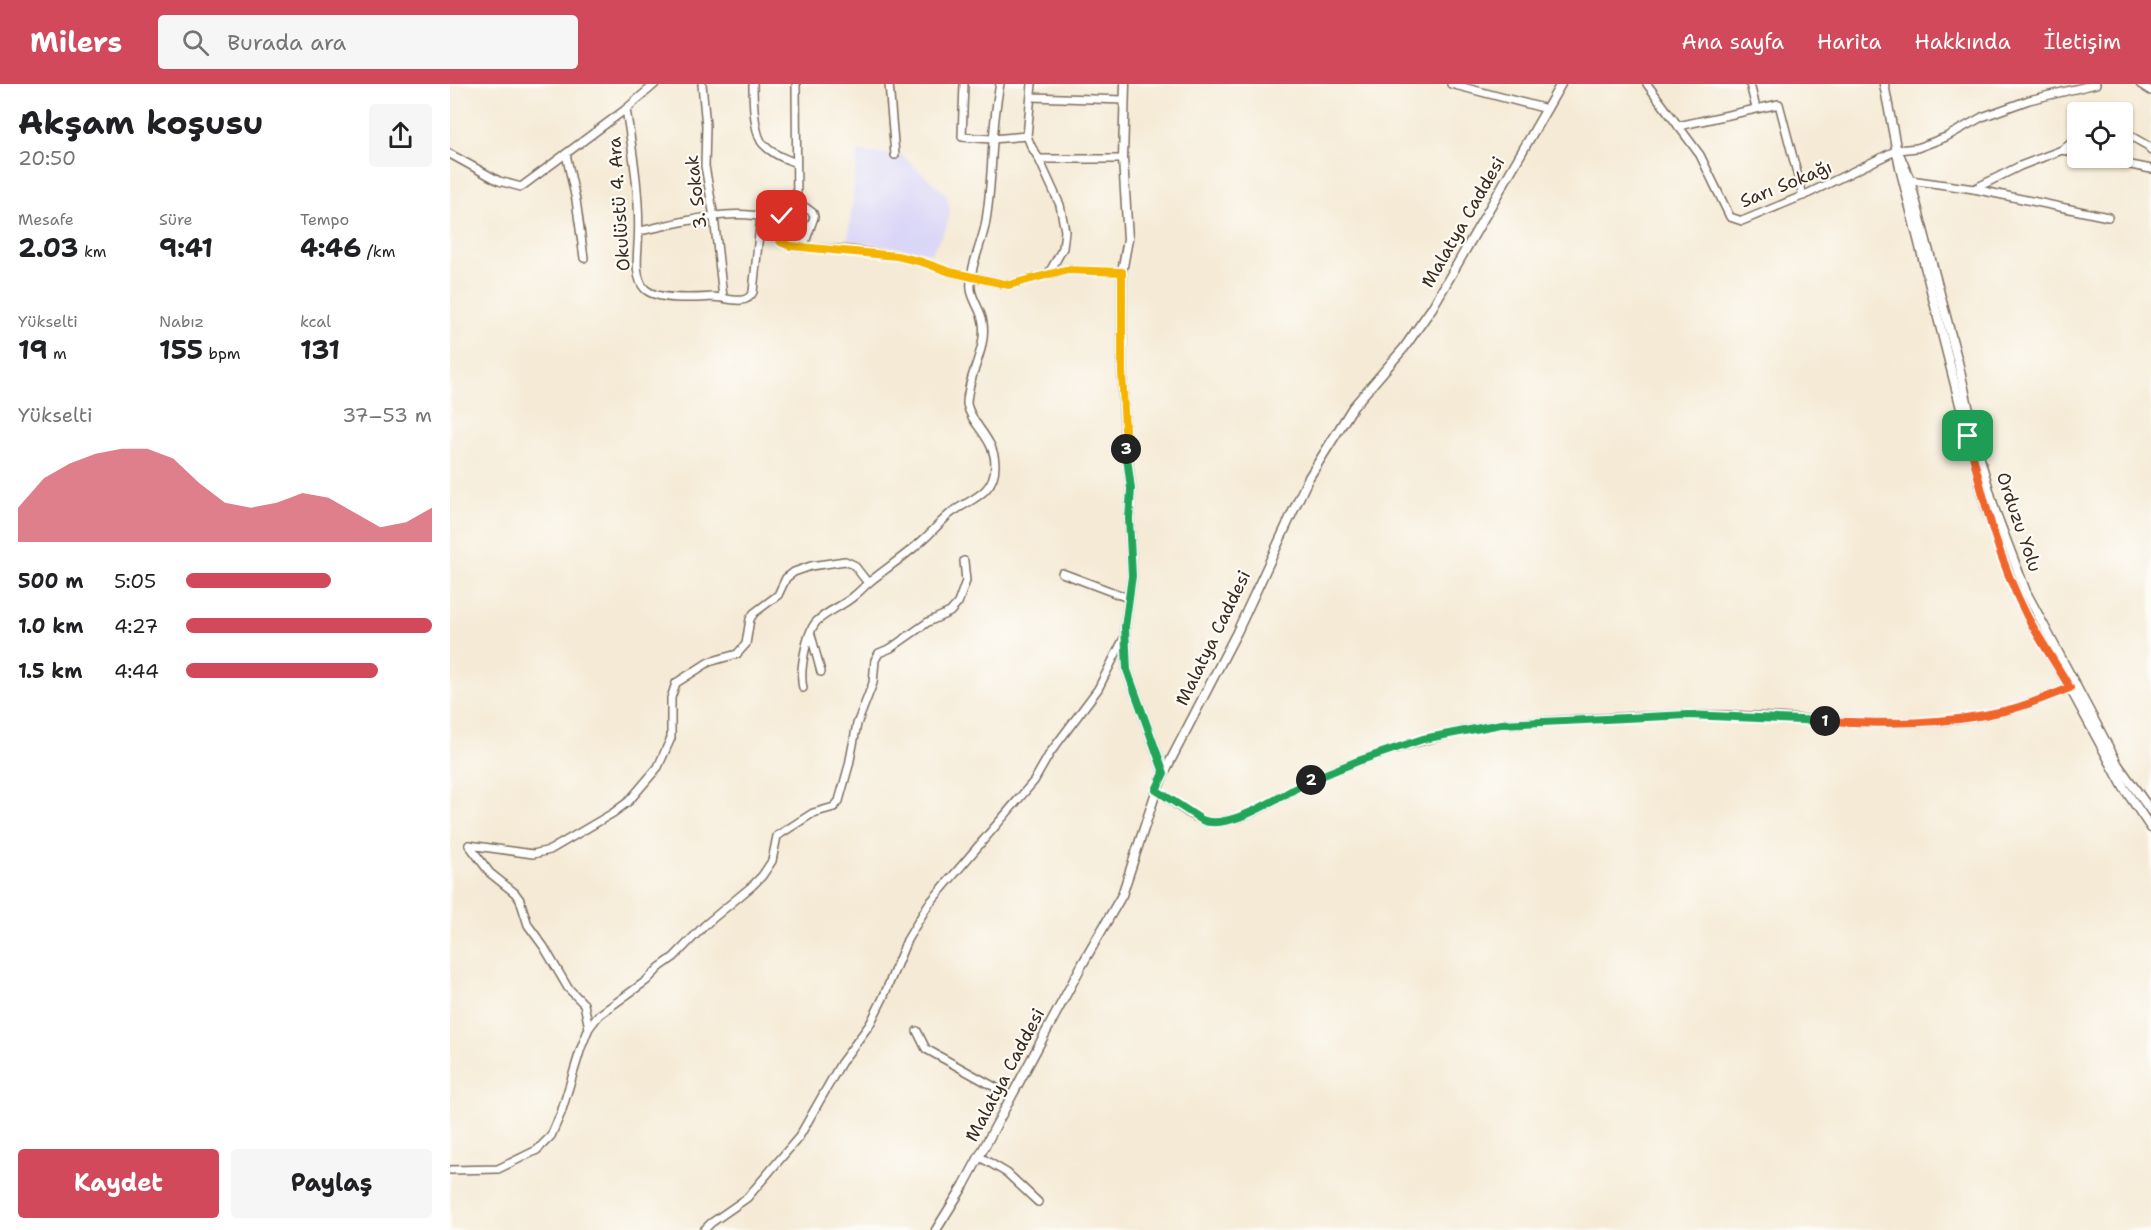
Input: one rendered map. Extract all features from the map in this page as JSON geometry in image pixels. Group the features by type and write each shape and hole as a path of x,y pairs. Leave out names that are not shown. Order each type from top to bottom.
{"street":[{"path":"450,154 498,181 521,187 626,109 655,84"},
{"name":"3. Sokak","path":"702,84 706,126 705,166 714,217 723,297"},
{"path":"753,84 753,100 760,142 776,155 796,163"},
{"path":"796,84 797,209"},
{"path":"890,84 895,155"},
{"path":"964,84 962,136 992,138 1028,136"},
{"path":"802,688 800,677 810,632 816,623 854,596 924,539 951,512 974,501 990,486 993,477 995,464 991,446 968,411 967,404 982,338 983,324 971,290 990,190 992,138 1000,84"},
{"path":"1032,84 1028,136 1060,205 1065,231 1063,248 1049,273"},
{"path":"1125,84 1123,159 1128,238 1122,272 1123,403 1131,489 1129,519 1132,576 1125,636 1127,670 1164,773"},
{"path":"1451,84 1547,109"},
{"name":"Malatya Caddesi","path":"936,1230 980,1157 1011,1096 1122,895 1156,790 1237,632 1308,479 1353,407 1404,348 1432,308 1561,84"},
{"name":"Sarı Sokağı","path":"1647,84 1700,155 1730,217 1742,221 1803,196 1897,150 1917,148 1946,137 1982,117 2029,100 2096,84"},
{"path":"1750,84 1756,108"},
{"path":"1884,84 1900,168 1987,510 2008,570 2027,615 2070,688 2124,788 2151,828"},
{"path":"2140,84 2151,91"},
{"path":"1031,97 1124,100"},
{"path":"1678,126 1779,104 1803,196"},
{"name":"Okulüstü 4. Ara","path":"626,109 635,170 639,231 637,265 641,284 659,296 723,297"},
{"path":"2133,137 2148,146 2151,151"},
{"path":"1980,188 2020,166 2067,146"},
{"name":"Orduzu Yolu","path":"1897,150 1906,166 1910,180 1995,511 2019,575 2118,765 2151,811"},
{"path":"2062,150 2067,151"},
{"path":"566,154 576,200 584,258"},
{"path":"1039,159 1123,159"},
{"path":"2133,165 2151,169"},
{"path":"1910,180 1980,188 2108,217"},
{"path":"803,248 814,217 810,209 805,207 786,213 777,221 774,230 775,237 790,246 803,248 849,250 897,256 950,272 1009,285 1065,270 1122,272"},
{"path":"723,297 744,301 753,292 761,215"},
{"path":"639,231 714,217 761,215 777,221"},
{"path":"589,1028 584,1004 568,988 528,925 520,900 515,893 490,873 469,845 533,854 550,850 604,819 629,801 658,768 671,738 671,698 676,683 709,662 736,654 746,644 750,619 754,613 778,595 786,578 794,572 811,566 845,561 855,565 868,583"},
{"path":"450,1170 498,1169 537,1150 551,1136 589,1028 598,1015 646,981 674,957 705,925 762,876 772,861 777,836 813,813 834,807 839,801 857,724 873,683 875,660 879,653 891,648 928,622 950,612 958,603 966,581 964,561"},
{"path":"1062,573 1128,598"},
{"path":"810,632 821,672"},
{"path":"704,1230 747,1197 799,1137 841,1063 870,1024 907,940 923,912 1034,781 1050,753 1098,688 1125,636"},
{"path":"1156,790 1202,820 1218,822 1263,807 1315,778 1358,761 1423,739 1501,724 1688,715 1876,723 1932,722 2006,711 2070,688"},
{"path":"917,1031 926,1049 1011,1096"},
{"path":"980,1157 1006,1173 1038,1202"}],"shaded area":[{"path":"858,152 901,155 946,194 950,212 946,228 931,253 848,240"}],"route":[{"path":"782,216 777,221 774,234 781,242 790,246 897,256 998,284 1017,284 1065,270 1122,272 1123,403 1131,489 1129,519 1132,576 1125,636 1127,670 1164,773 1156,790 1195,817 1207,822 1218,822 1250,812 1315,778 1358,761 1423,739 1462,730 1501,724 1688,715 1876,723 1932,722 2006,711 2070,688 2027,615 2008,570 1987,510 1968,436"}]}
